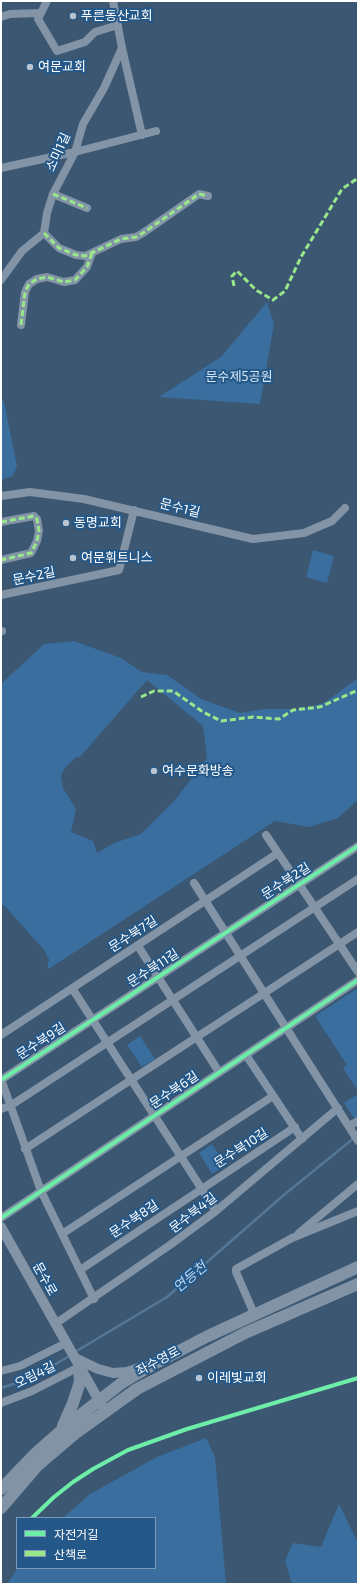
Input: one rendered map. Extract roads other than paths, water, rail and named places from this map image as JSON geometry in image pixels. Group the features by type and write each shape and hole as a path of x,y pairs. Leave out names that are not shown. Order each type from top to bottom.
{"main road":[{"name":"좌수영로","path":"1,1508 37,1466 99,1400 124,1382 154,1364 208,1336 255,1316 358,1267"},
{"name":"좌수영로","path":"1,1489 18,1470 61,1431 74,1427 105,1411 137,1389 205,1352 358,1284"},
{"path":"61,1431 70,1412 78,1388 77,1362"}],"street":[{"path":"46,1 38,20 57,51 85,42 95,32 118,25"},
{"path":"113,1 142,135"},
{"path":"1,16 10,14 40,13"},
{"name":"소미1길","path":"44,233 47,213 53,194 74,152 83,124 104,88 122,48"},
{"path":"1,168 74,152 156,131"},
{"path":"53,194 87,208"},
{"path":"1,280 25,248 44,233 58,247 69,253 83,256 121,239 136,237 199,194 208,196"},
{"path":"21,325 25,292 29,284 47,277 64,282 75,280 88,268 92,253"},
{"name":"문수1길","path":"1,496 15,493 43,493 84,498 253,539 304,533 332,521 345,508"},
{"name":"문수2길","path":"1,595 119,570 134,510"},
{"name":"문수2길","path":"1,522 34,516 38,519 39,531 37,541 31,554 1,560"},
{"path":"266,835 358,972"},
{"name":"문수북2길","path":"225,933 358,846"},
{"name":"문수북7길","path":"1,1035 278,853"},
{"path":"1,1109 10,1106 108,1043 358,879"},
{"path":"194,883 358,1140"},
{"path":"26,1149 358,932"},
{"name":"문수북11길","path":"93,1020 225,933"},
{"name":"문수북11길","path":"138,946 219,1072"},
{"name":"문수북6길","path":"1,1218 358,980"},
{"path":"72,988 216,1211"},
{"name":"문수북9길","path":"41,1191 1,1079 93,1020"},
{"path":"246,1054 302,1139"},
{"name":"문수북10길","path":"180,1156 273,1096"},
{"name":"문수북4길","path":"55,1324 94,1299 216,1211 338,1108"},
{"path":"349,1126 358,1121"},
{"name":"문수북10길","path":"201,1189 295,1127"},
{"name":"문수북8길","path":"62,1234 180,1156"},
{"path":"292,1238 358,1184"},
{"name":"문수북8길","path":"80,1270 201,1189"},
{"path":"41,1191 94,1299"},
{"path":"255,1316 236,1270 292,1238 358,1211"},
{"name":"문수로","path":"1,1227 77,1362"},
{"path":"1,1371 20,1366 66,1343"},
{"path":"77,1362 105,1411"},
{"path":"77,1362 113,1373 127,1372 154,1364"},
{"name":"오림4길","path":"1,1403 32,1391 77,1362"}],"waterway":[{"name":"연등천","path":"75,1352 167,1297 285,1194 354,1138"},
{"name":"연등천","path":"1,1388 32,1378 71,1355"}],"place":[{"name":"푸른동산교회","path":"73,16"},
{"name":"여문교회","path":"30,67"},
{"name":"동명교회","path":"66,523"},
{"name":"여문휘트니스","path":"73,558"},
{"name":"여수문화방송","path":"154,771"},
{"name":"이레빛교회","path":"199,1378"}],"park label":[{"name":"문수제5공원","path":"239,377"}]}
